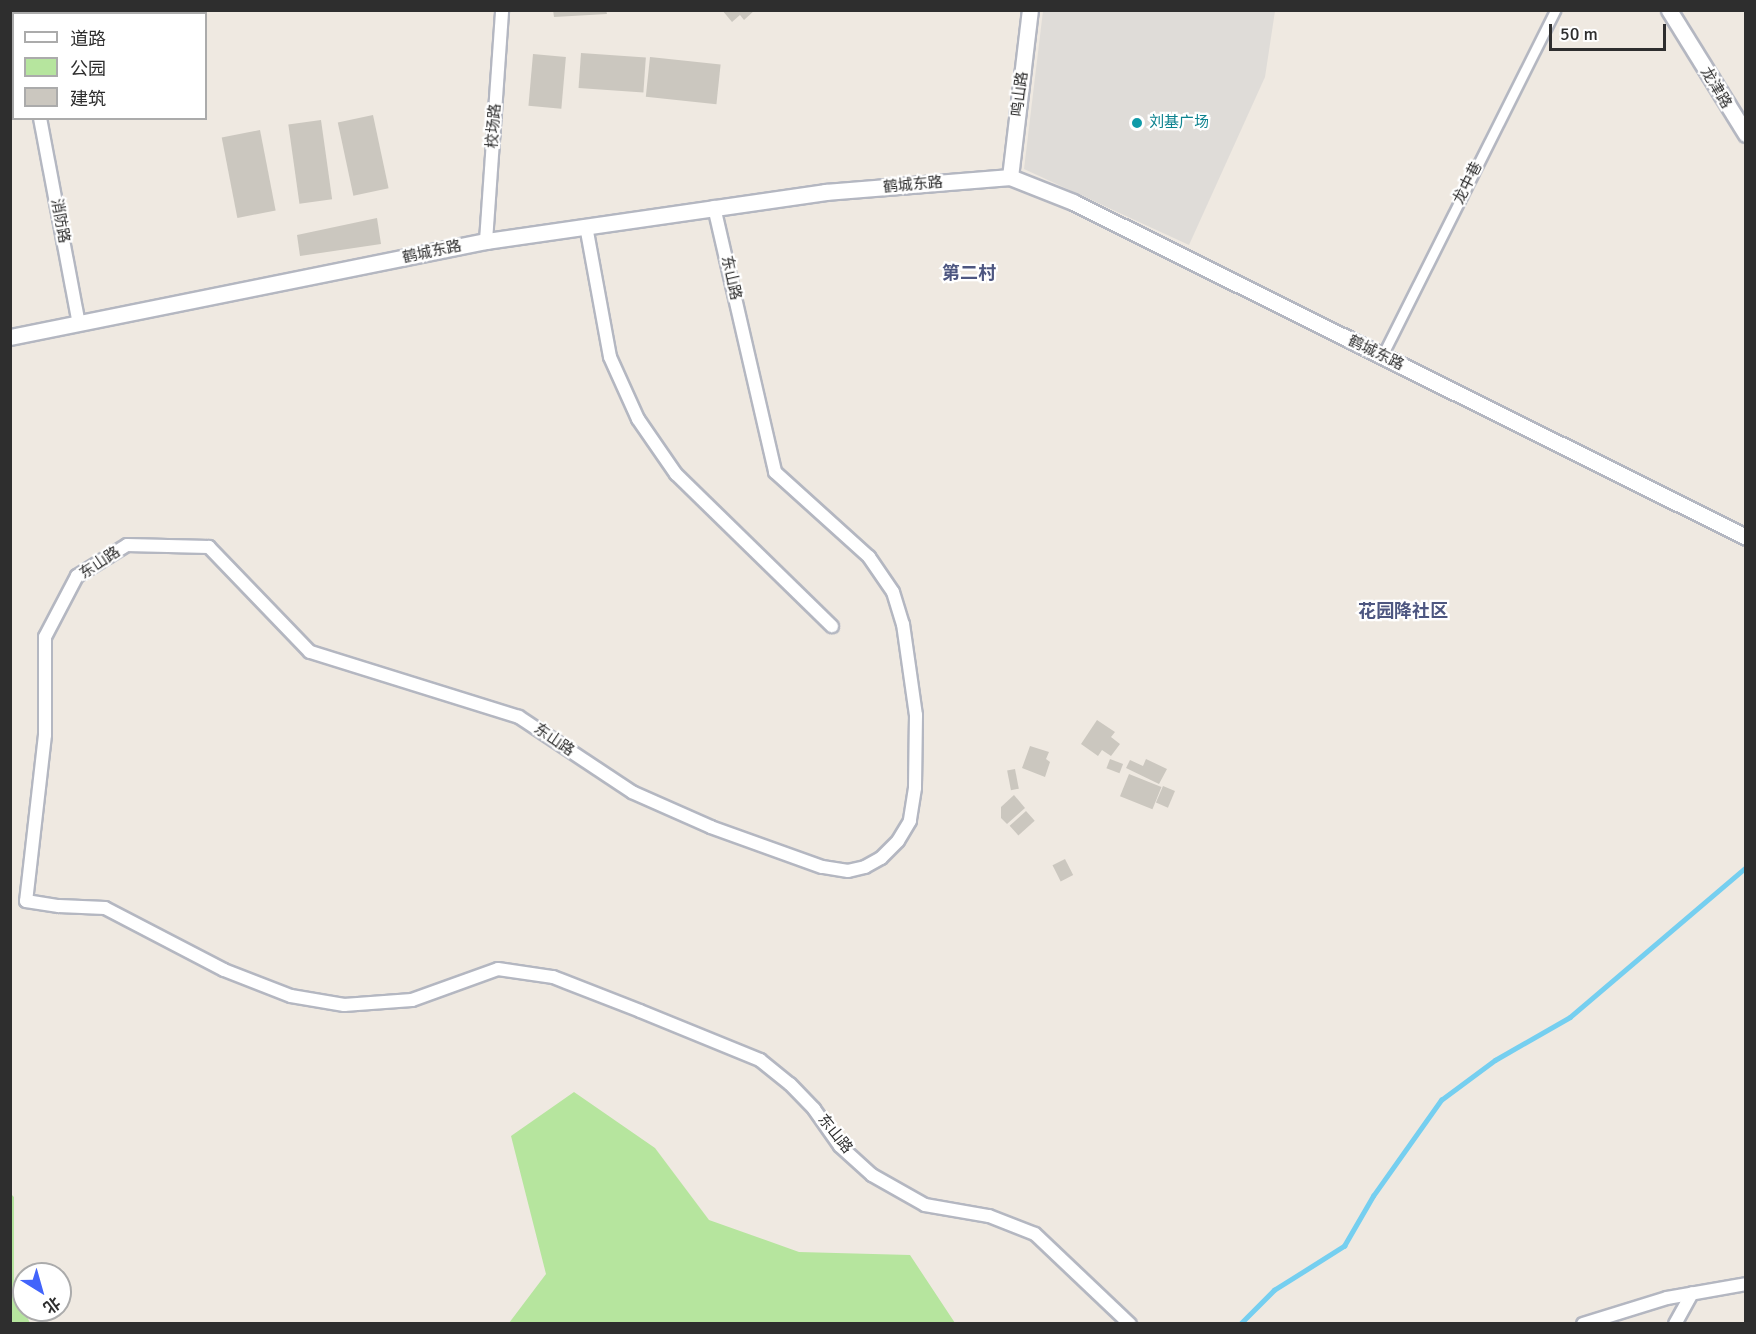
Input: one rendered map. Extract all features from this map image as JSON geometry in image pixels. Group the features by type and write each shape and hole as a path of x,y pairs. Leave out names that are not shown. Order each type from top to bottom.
{"street":[{"name":"校场路","path":"486,241 502,10"},
{"name":"鸣山路","path":"1010,177 1030,10"},
{"name":"龙中巷","path":"1382,356 1555,10"},
{"name":"龙津路","path":"1669,10 1746,134"},
{"name":"消防路","path":"40,120 80,324"},
{"name":"鹤城东路","path":"10,337 486,241 825,192 1010,177 1073,202 1746,537"},
{"name":"东山路","path":"714,207 775,472 869,558 890,585 903,624 916,715 915,788 910,821 898,841 881,858 865,867 848,871 822,867 711,827 632,792 519,717 309,652 209,548 127,545 77,576 45,637 45,735 26,901 58,906 105,908 224,970 291,996 344,1005 412,1000 498,969 553,977 760,1060 790,1084 814,1109 840,1146 872,1176 925,1205 989,1216 1035,1234 1130,1323"},
{"path":"586,226 610,357 639,419 676,474 832,626"},
{"path":"1583,1323 1667,1298 1746,1284"},
{"path":"1675,1323 1692,1293"}],"green space":[{"path":"574,1092 655,1148 709,1220 799,1252 910,1255 955,1323 509,1323 546,1274 511,1136"},
{"path":"11,1194 14,1197 12,1322 30,1323 11,1323"}],"shaded area":[{"name":"刘基广场","path":"1043,11 1275,11 1265,77 1189,245 1024,169"}],"building":[{"path":"553,10 606,10 607,14 554,17"},
{"path":"722,10 755,10 744,20 740,15 732,22"},
{"path":"581,53 646,58 643,92 579,88"},
{"path":"533,54 566,57 561,109 528,106"},
{"path":"650,57 721,64 716,104 646,97"},
{"path":"373,115 389,188 353,196 338,122"},
{"path":"321,120 332,199 299,204 288,125"},
{"path":"260,130 276,210 237,218 222,137"},
{"path":"377,218 381,244 300,256 297,235"},
{"path":"1097,720 1115,732 1111,737 1120,744 1111,756 1102,750 1098,756 1081,744"},
{"path":"1030,746 1049,752 1046,759 1050,762 1045,777 1022,768"},
{"path":"1110,759 1123,764 1119,773 1106,768"},
{"path":"1146,759 1167,769 1159,784 1126,768 1130,760 1143,766"},
{"path":"1015,769 1019,789 1011,790 1007,771"},
{"path":"1129,774 1161,787 1152,809 1120,796"},
{"path":"1163,786 1175,791 1168,808 1156,803"},
{"path":"1014,795 1025,808 1007,824 1001,818 1001,807"},
{"path":"1026,811 1035,821 1018,835 1010,826"},
{"path":"1065,859 1073,875 1061,881 1053,865"}],"waterway":[{"path":"1240,1324 1274,1290 1344,1246 1373,1196 1441,1100 1495,1060 1570,1017 1746,867"}],"place":[{"name":"刘基广场","path":"1137,123"}],"district":[{"name":"第二村","path":"969,273"},
{"name":"花园降社区","path":"1403,611"}]}
